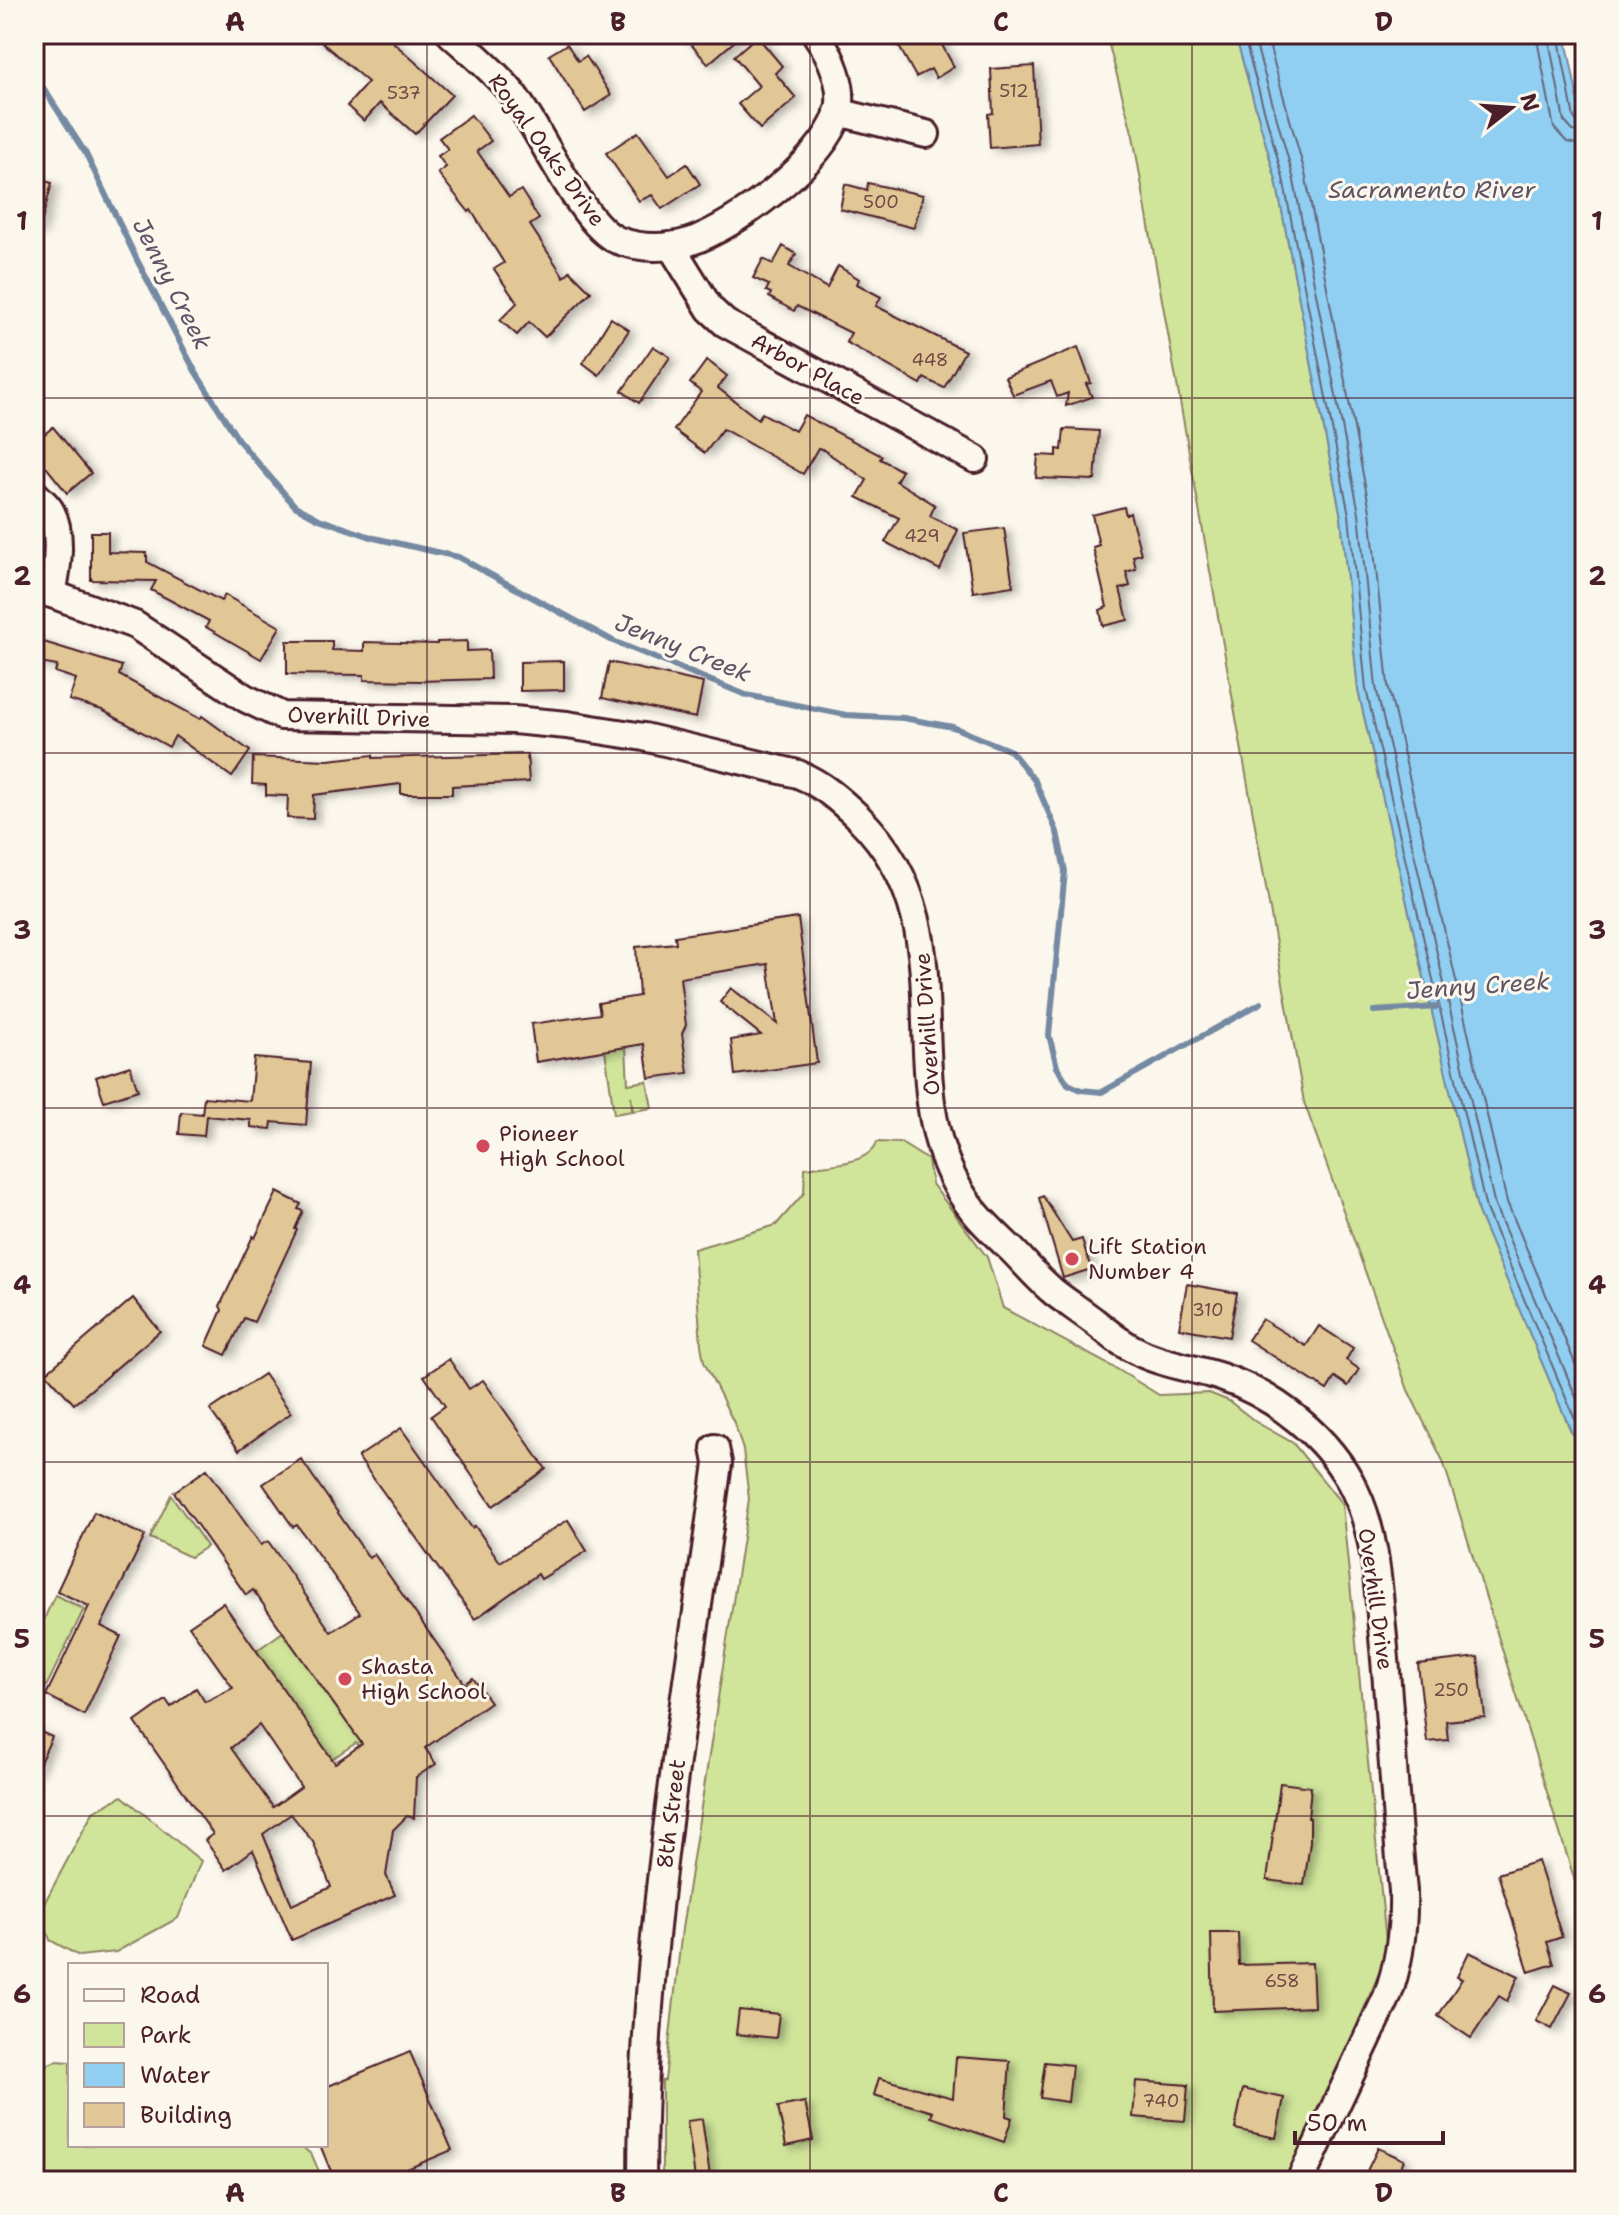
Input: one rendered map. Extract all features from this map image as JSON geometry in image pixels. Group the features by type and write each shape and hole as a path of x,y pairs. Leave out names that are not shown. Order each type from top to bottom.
{"street":[{"name":"Royal Oaks Drive","path":"451,34 512,94 600,229 614,239 646,248 697,239 721,227 806,164 824,143 838,112"},
{"path":"816,34 835,68 838,112 926,134"},
{"name":"Arbor Place","path":"671,246 710,309 725,323 975,459"},
{"path":"34,493 51,511 58,541 43,592"},
{"name":"Overhill Drive","path":"43,592 135,625 245,698 282,716 513,720 644,737 780,768 819,783 847,807 885,850 912,902 923,947 930,1085 937,1129 948,1168 966,1200 992,1232 1053,1292 1113,1337 1142,1354 1175,1366 1216,1375 1264,1395 1292,1415 1316,1439 1353,1487 1366,1524 1379,1596 1403,1907 1401,1947 1387,1997 1300,2181"},
{"name":"8th Street","path":"642,2181 642,2088 666,1846 718,1463 715,1448"}],"green space":[{"path":"1106,34 1235,34 1276,180 1341,517 1358,690 1478,1212 1585,1464 1585,1913 1443,1461 1408,1390 1304,1102 1133,136"},
{"path":"626,1047 628,1084 647,1081 652,1108 633,1111 631,1096 632,1111 614,1114 605,1050"},
{"path":"877,1142 901,1143 928,1160 932,1184 987,1257 1003,1308 1159,1395 1209,1393 1229,1401 1256,1422 1293,1443 1342,1504 1386,1941 1380,1971 1330,2089 1285,2181 662,2181 662,2081 665,2080 682,1929 749,1499 743,1450 735,1425 704,1362 694,1249 776,1225 804,1193 805,1168 856,1160 872,1150"},
{"path":"171,1495 207,1546 190,1557 150,1538"},
{"path":"55,1595 84,1609 46,1687 34,1682 34,1650 37,1652 39,1647 34,1641"},
{"path":"283,1632 362,1744 360,1746 356,1743 330,1760 256,1651"},
{"path":"122,1796 201,1861 178,1918 116,1952 79,1956 50,1940 40,1911 93,1812"},
{"path":"56,2061 68,2062 68,2147 302,2147 312,2155 323,2181 34,2181 34,2070"}],"water":[{"name":"Sacramento River","path":"1235,34 1565,34 1585,135 1585,1464 1478,1212 1358,690 1341,517 1276,180"}],"building":[{"path":"312,34 384,34 452,95 415,134 380,103 364,121 347,106 368,82"},
{"path":"682,34 743,34 708,64"},
{"path":"892,34 936,34 954,67 936,78 931,69 916,77"},
{"path":"757,36 782,66 775,73 796,98 760,129 738,104 759,86 734,56"},
{"path":"567,44 578,61 586,56 611,95 585,112 549,55"},
{"path":"1034,66 1038,144 990,148 988,114 993,113 991,69"},
{"path":"471,115 491,141 477,151 509,197 521,190 539,219 530,225 564,277 570,271 591,292 545,337 529,322 517,335 500,320 517,303 494,269 504,263 471,210 469,212 438,173 446,167 438,156 448,149 439,138"},
{"path":"638,132 669,176 687,164 700,184 662,209 652,195 639,201 606,153"},
{"path":"34,178 52,183 39,231 34,230"},
{"path":"868,183 923,195 914,228 840,209 845,184 867,190"},
{"path":"783,246 796,254 789,266 827,288 838,266 859,279 857,284 881,297 876,306 965,351 944,388 924,378 921,384 846,342 851,333 797,306 794,311 769,297 771,293 766,291 769,285 753,278 763,259 773,264"},
{"path":"611,318 629,330 599,375 583,363"},
{"path":"653,346 670,357 639,403 622,391"},
{"path":"1078,347 1091,383 1086,384 1092,397 1066,406 1068,393 1057,397 1051,381 1013,395 1005,377"},
{"path":"707,360 727,376 718,388 758,419 762,413 795,431 804,415 882,456 880,459 902,471 896,481 935,505 930,516 958,530 940,570 885,542 899,518 857,497 867,480 822,449 818,448 803,474 723,429 705,453 674,430 701,392 690,383"},
{"path":"53,427 91,473 67,493 34,452 34,443"},
{"path":"1064,429 1099,431 1095,480 1036,478 1038,455 1057,456 1057,449 1062,450"},
{"path":"1124,507 1126,515 1130,513 1141,554 1133,556 1136,569 1126,572 1130,586 1120,589 1128,620 1103,626 1100,610 1107,607 1093,547 1099,545 1092,515"},
{"path":"1004,528 1013,586 973,592 964,533"},
{"path":"91,532 108,532 108,552 147,553 147,562 221,601 225,595 280,627 261,659 206,627 209,621 151,590 156,581 91,580"},
{"path":"34,639 122,666 119,675 200,719 202,716 250,751 232,777 175,736 169,747 102,710 69,700 76,679 55,672 57,666 34,662"},
{"path":"287,641 332,641 332,650 364,651 364,642 437,644 467,641 467,651 489,650 490,679 364,680 364,675 287,674"},
{"path":"564,661 564,690 520,691 520,662"},
{"path":"609,662 703,683 696,718 602,698"},
{"path":"527,754 529,782 452,786 452,794 401,794 401,784 314,795 313,819 287,818 288,796 266,795 266,785 252,784 253,757 328,760 373,755 373,758"},
{"path":"798,918 817,1063 735,1075 731,1040 761,1035 720,1002 731,988 777,1024 768,964 680,978 686,1025 682,1034 688,1073 649,1078 644,1044 536,1062 531,1024 600,1014 598,1003 639,996 636,947 676,943 675,936"},
{"path":"254,1058 311,1063 306,1125 272,1122 271,1129 251,1127 251,1120 206,1116 204,1136 179,1134 181,1112 202,1114 204,1097 250,1101"},
{"path":"130,1066 138,1090 104,1101 96,1077"},
{"path":"277,1192 301,1204 298,1209 303,1211 254,1322 244,1318 226,1355 206,1346 222,1310 220,1306"},
{"path":"1043,1196 1072,1242 1082,1239 1091,1269 1063,1278 1039,1198"},
{"path":"1187,1284 1237,1293 1229,1337 1179,1328"},
{"path":"133,1298 160,1331 74,1404 46,1373"},
{"path":"1262,1319 1306,1346 1319,1326 1353,1348 1346,1360 1359,1369 1348,1386 1335,1377 1327,1390 1248,1340"},
{"path":"449,1359 469,1389 483,1380 546,1469 493,1506 431,1416 445,1406 424,1376"},
{"path":"264,1374 291,1413 239,1450 210,1410"},
{"path":"401,1428 500,1562 568,1520 587,1551 541,1579 538,1574 475,1619 358,1457"},
{"path":"301,1459 369,1558 374,1554 465,1684 473,1678 490,1702 425,1748 436,1764 416,1777 414,1818 407,1816 393,1830 386,1875 395,1895 292,1940 253,1850 226,1870 205,1840 213,1834 135,1722 166,1700 171,1707 196,1688 205,1702 233,1688 189,1626 223,1603 335,1763 362,1744 253,1590 246,1595 174,1492 207,1469 261,1545 268,1541 331,1632 360,1613 297,1525 293,1527 263,1484","holes":["259,1725 301,1787 273,1807 231,1748","291,1814 313,1842 331,1887 292,1905 263,1834"]},
{"path":"94,1512 145,1536 101,1626 121,1636 84,1715 46,1695 89,1606 57,1591"},
{"path":"1478,1657 1485,1717 1446,1721 1448,1740 1427,1742 1418,1664"},
{"path":"34,1729 52,1737 34,1775"},
{"path":"1280,1783 1311,1787 1308,1818 1310,1842 1304,1885 1267,1880"},
{"path":"1538,1861 1562,1937 1547,1942 1554,1964 1529,1972 1498,1874"},
{"path":"1211,1933 1238,1933 1239,1965 1312,1963 1314,2007 1213,2011"},
{"path":"1469,1952 1519,1976 1507,2001 1499,1996 1471,2038 1438,2016 1462,1979 1457,1977"},
{"path":"1555,1985 1571,1993 1552,2029 1536,2021"},
{"path":"739,2010 779,2014 776,2038 736,2034"},
{"path":"410,2052 452,2150 379,2181 335,2181 321,2147 328,2147 328,2086"},
{"path":"956,2057 1010,2061 1006,2116 1012,2118 1004,2142 931,2117 933,2112 874,2095 879,2078 953,2098"},
{"path":"1045,2062 1072,2065 1068,2102 1040,2098"},
{"path":"1136,2081 1188,2085 1185,2121 1133,2117"},
{"path":"1243,2089 1284,2098 1276,2138 1235,2129"},
{"path":"805,2102 813,2140 786,2146 778,2107"},
{"path":"702,2119 710,2177 695,2179 687,2121"},
{"path":"1378,2148 1404,2160 1395,2181 1362,2181"}],"waterway":[{"name":"Jenny Creek","path":"34,80 44,89 86,154 195,371 239,441 295,506 319,519 374,538 458,557 613,641 746,695 846,715 903,718 953,727 1011,751 1035,781 1057,832 1065,871 1049,1035 1057,1067 1068,1084 1081,1090 1102,1092 1261,1003"},
{"name":"Jenny Creek","path":"1374,1011 1438,1007"}],"place":[{"name":"Pioneer High School","path":"483,1146"},
{"name":"Lift Station Number 4","path":"1072,1259"},
{"name":"Shasta High School","path":"345,1679"}]}
